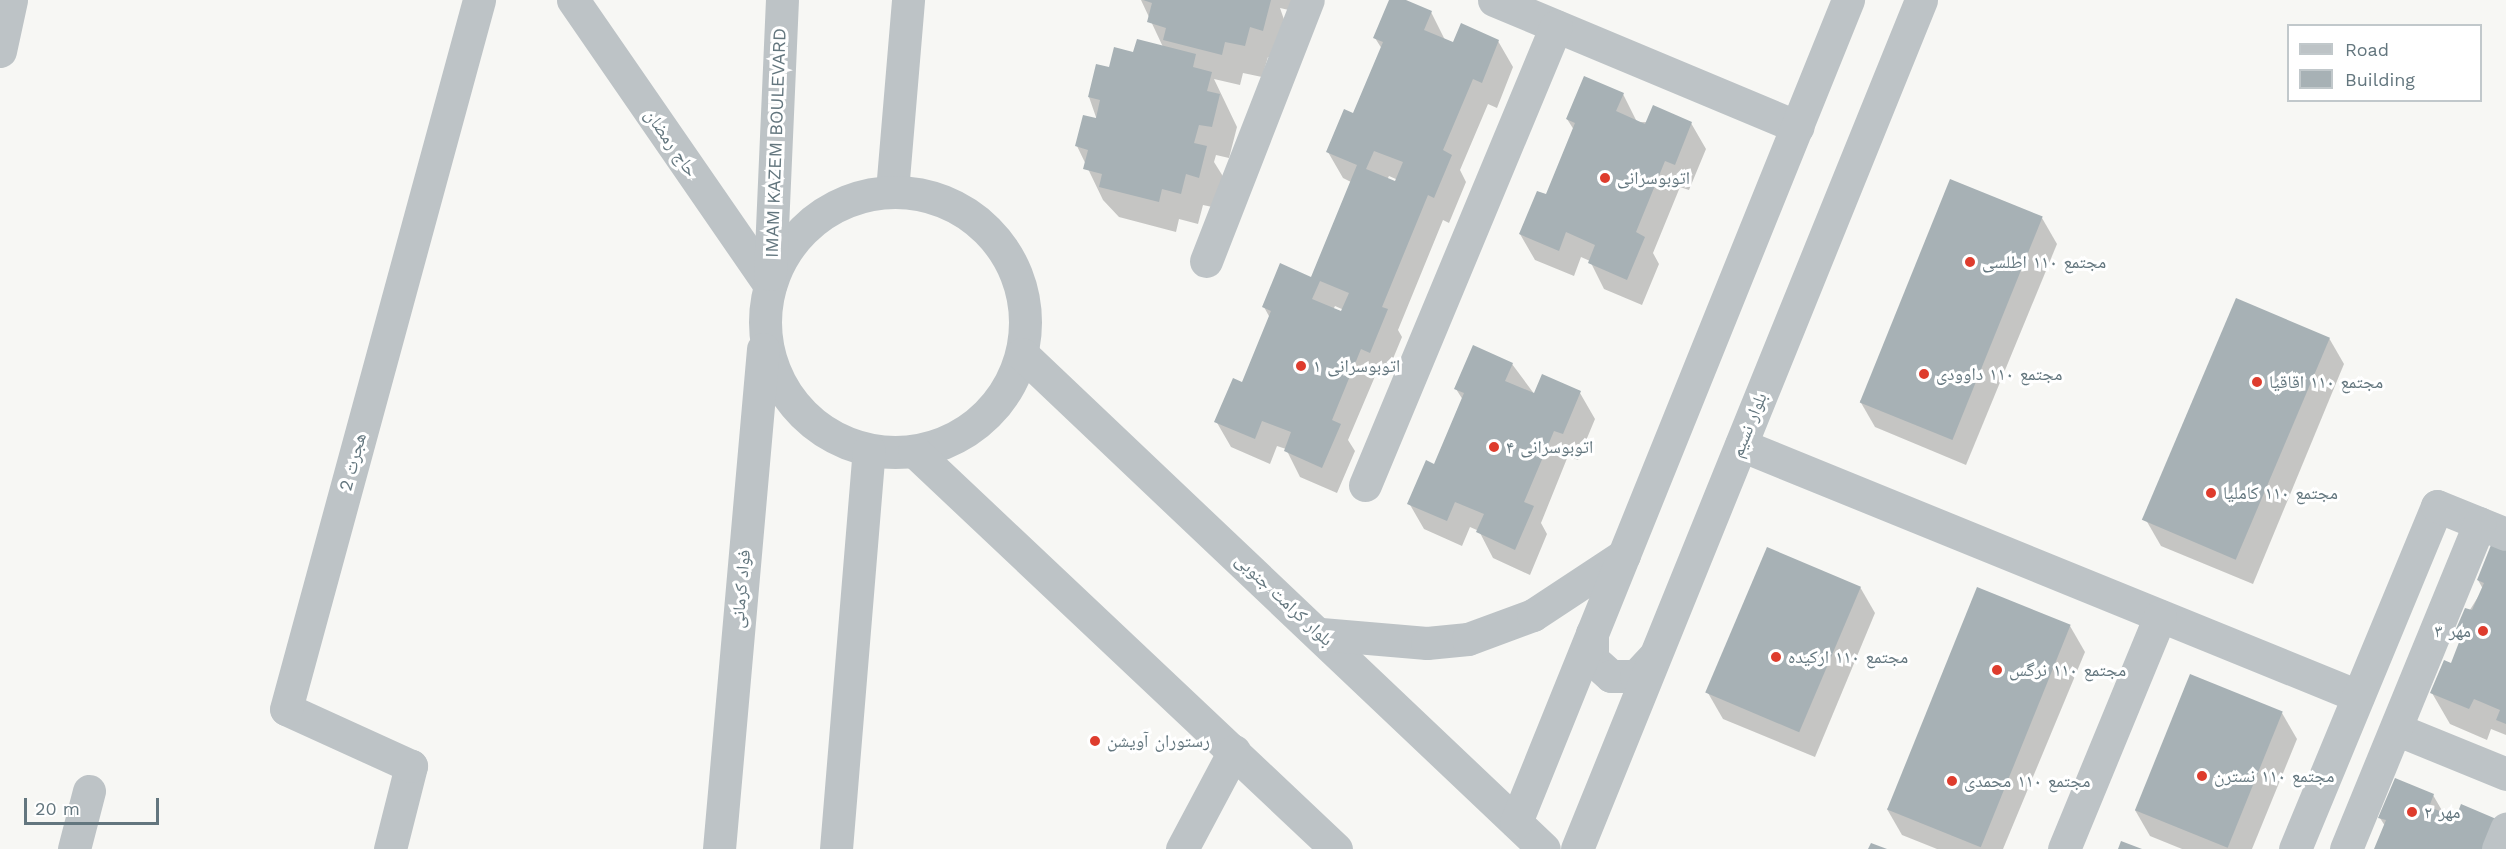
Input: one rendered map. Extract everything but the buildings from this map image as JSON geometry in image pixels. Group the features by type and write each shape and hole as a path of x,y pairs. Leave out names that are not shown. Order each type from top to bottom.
{"street":[{"path":"0,51 11,0"},
{"name":"هجرت 2","path":"390,849 411,766 286,709 478,0"},
{"name":"حاج رمضان","path":"573,0 770,286"},
{"name":"IMAM KAZEM BOULEVARD","path":"770,286 782,0"},
{"path":"892,191 908,0"},
{"path":"1206,261 1308,0"},
{"path":"1494,0 1797,126"},
{"path":"1516,822 1848,0"},
{"name":"بلوار نسیم","path":"1577,849 1921,0"},
{"path":"1365,485 1556,26"},
{"path":"764,329 773,366 796,408 842,442 869,450 914,451 971,428 1011,382 1022,354 1027,330 1020,282 994,236 948,202 892,191 865,195 815,219 795,237 770,286"},
{"name":"فواد کرمانی","path":"719,849 764,329 770,286"},
{"name":"بلوار کرامت جنوبی","path":"1022,354 1321,634 1544,849"},
{"path":"1741,445 2358,696"},
{"path":"836,849 869,450"},
{"path":"914,451 1336,849"},
{"path":"2295,849 2437,506 2493,529 2424,660 2346,849"},
{"path":"1321,634 1427,644 1468,639 1533,615 1624,555"},
{"path":"2064,849 2160,616"},
{"path":"1592,633 1592,659 1611,676 1636,676 1654,657"},
{"path":"2380,642 2424,660"},
{"path":"2396,729 2506,774"},
{"path":"1182,849 1234,751"},
{"path":"74,849 89,791"},
{"path":"2498,849 2506,830"}],"place":[{"name":"اتوبوسرانی","path":"1605,178"},
{"name":"مجتمع ۱۱۰ اطلسی","path":"1970,262"},
{"name":"اتوبوسرانی ۱","path":"1301,366"},
{"name":"مجتمع ۱۱۰ داوودی","path":"1924,374"},
{"name":"مجتمع ۱۱۰ اقاقیا","path":"2257,382"},
{"name":"اتوبوسرانی ۴","path":"1494,447"},
{"name":"مجتمع ۱۱۰ کاملیا","path":"2211,493"},
{"name":"مهر ۳","path":"2483,631"},
{"name":"مجتمع ۱۱۰ ارکیده","path":"1776,657"},
{"name":"مجتمع ۱۱۰ نرگس","path":"1997,670"},
{"name":"رستوران آویشن","path":"1095,741"},
{"name":"مجتمع ۱۱۰ نسترن","path":"2202,776"},
{"name":"مجتمع ۱۱۰ محمدی","path":"1952,781"},
{"name":"مهر ۲","path":"2412,812"}]}
